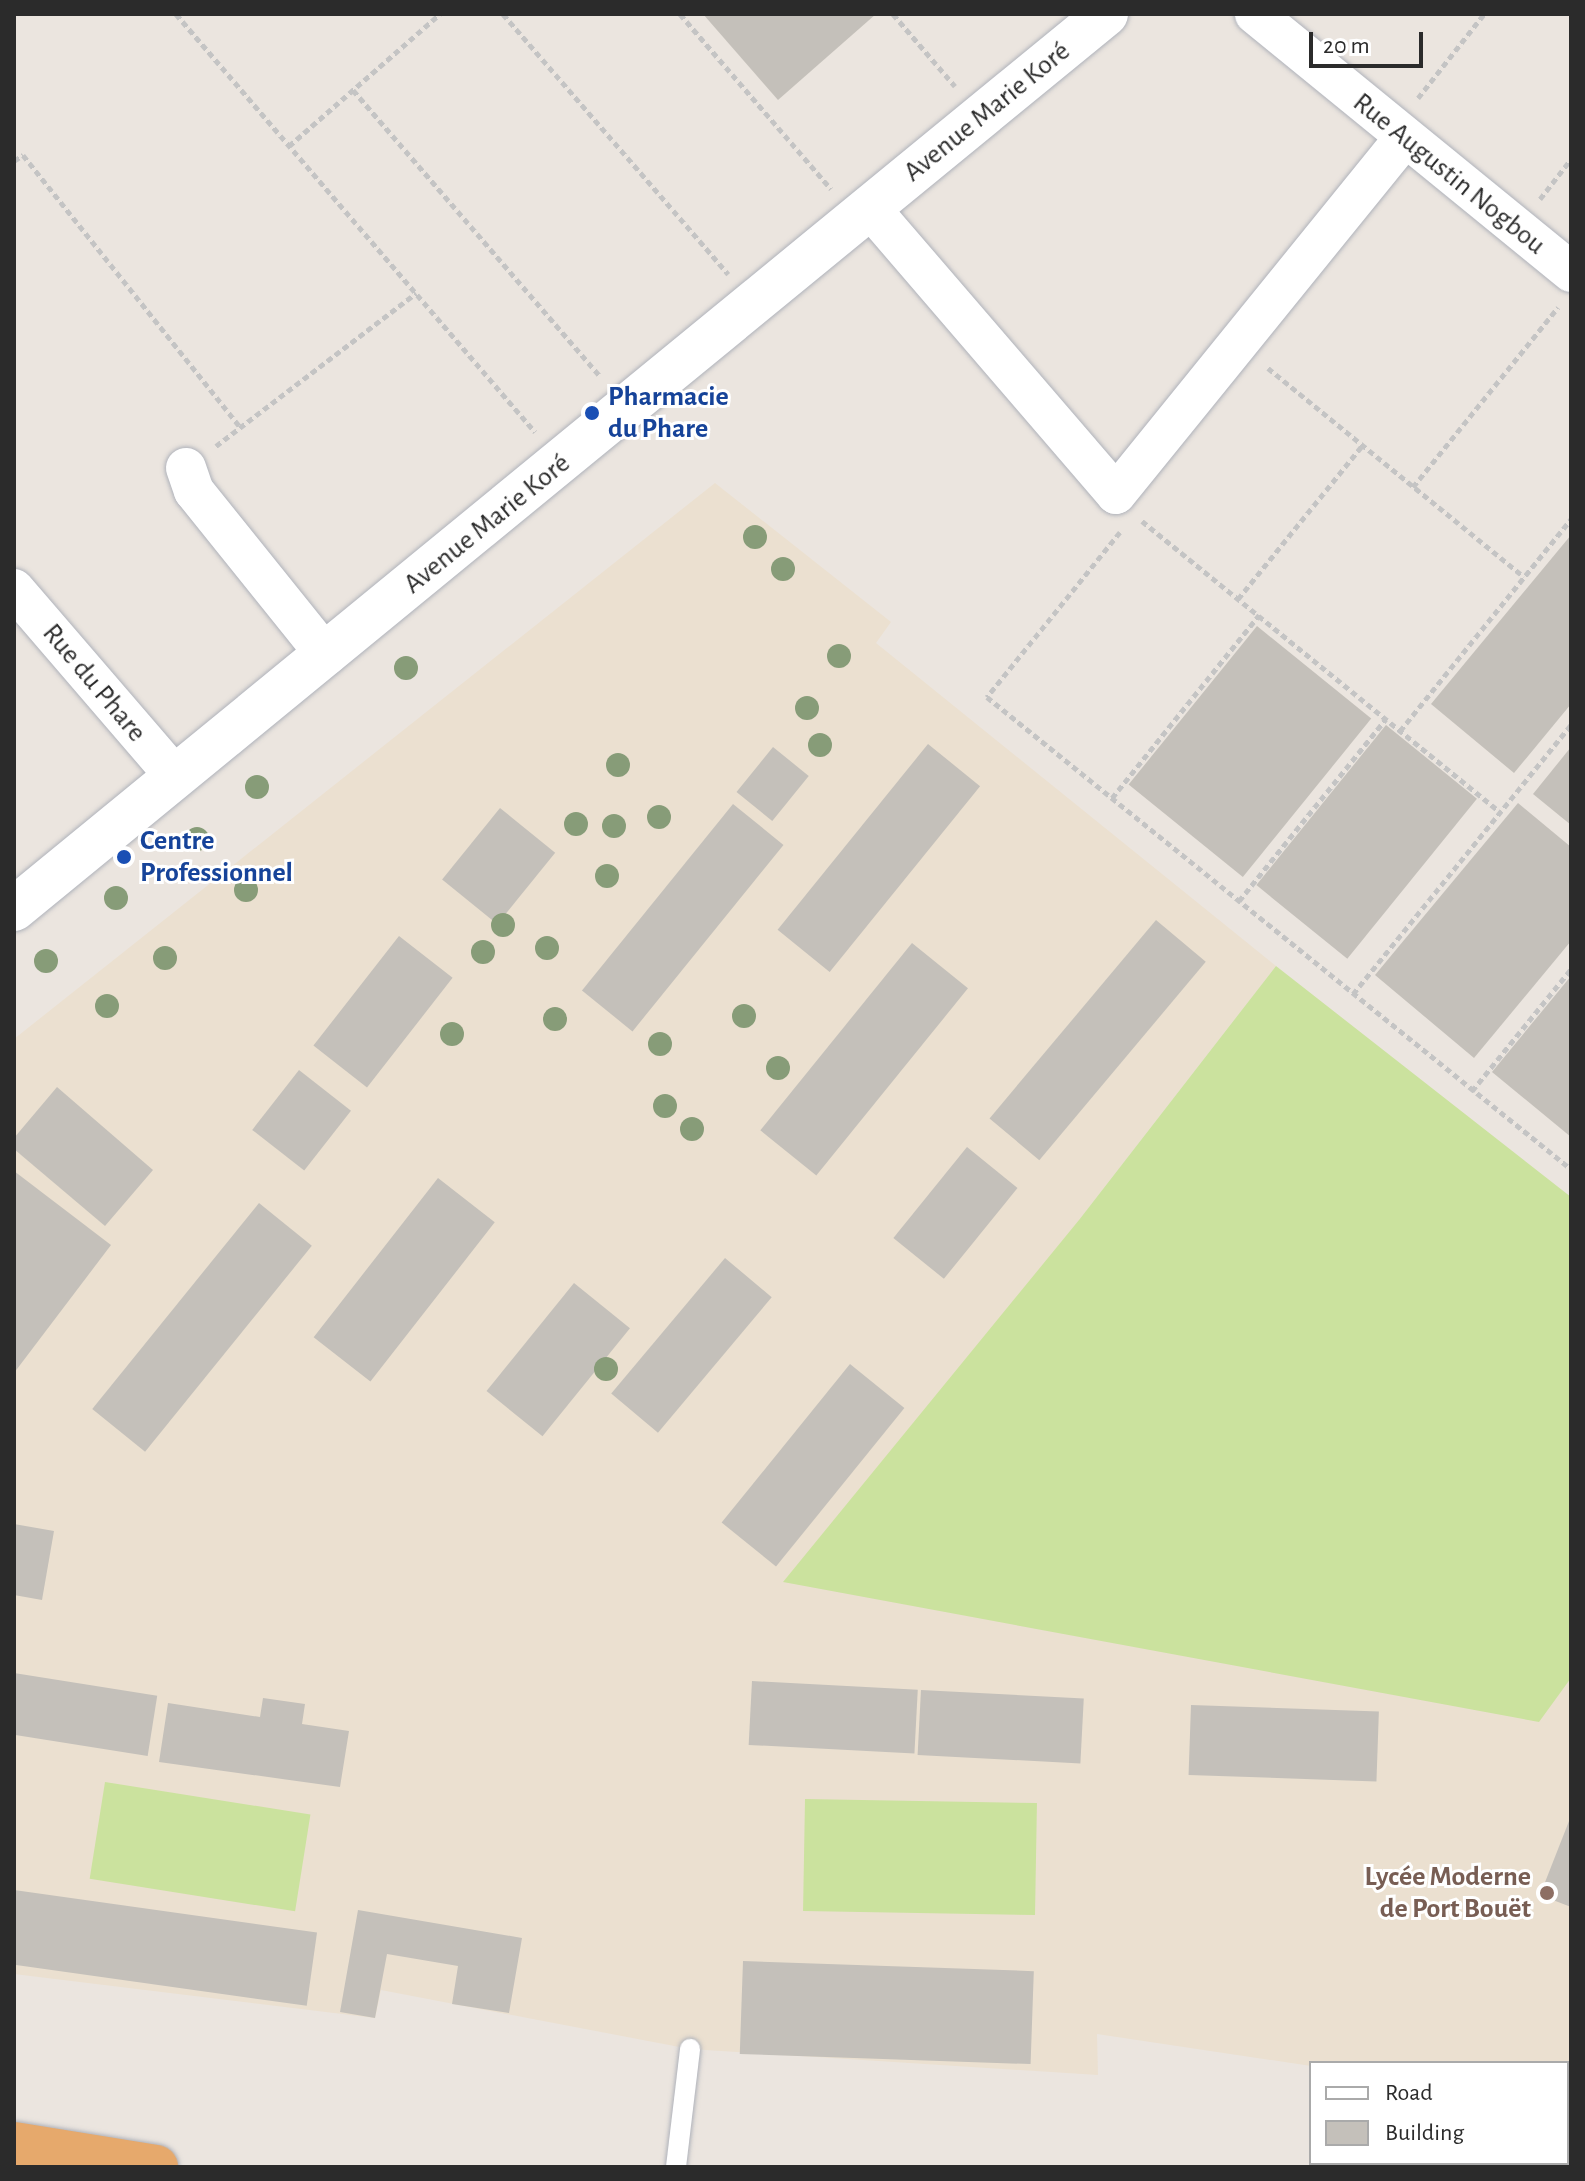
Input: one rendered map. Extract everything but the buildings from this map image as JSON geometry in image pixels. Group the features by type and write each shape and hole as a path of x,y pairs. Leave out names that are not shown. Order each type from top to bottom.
{"highway":[{"path":"14,2144 156,2167"}],"main road":[{"name":"Avenue Marie Koré","path":"14,909 562,463 1106,14"}],"street":[{"name":"Rue Augustin Nogbou","path":"1255,14 1398,135 1516,229 1566,287"},
{"path":"864,214 1116,494 1238,344 1398,135"},
{"path":"186,468 194,491 326,655"},
{"name":"Rue du Phare","path":"14,589 175,776"}],"lane":[{"path":"676,2167 690,2049"}],"path":[{"path":"176,14 562,463"},
{"path":"289,146 440,14"},
{"path":"503,14 754,304"},
{"path":"680,14 864,214"},
{"path":"893,14 981,116"},
{"path":"1398,135 1484,14"},
{"path":"353,90 628,408"},
{"path":"14,161 23,155 241,428"},
{"path":"1516,229 1571,159"},
{"path":"1413,487 1566,287"},
{"path":"186,468 416,293"},
{"path":"1238,344 1524,577"},
{"path":"1238,599 1362,446"},
{"path":"1134,514 1500,812"},
{"path":"1400,731 1571,519"},
{"path":"1124,527 987,697 1571,1169"},
{"path":"1112,798 1259,615"},
{"path":"1239,901 1386,719"},
{"path":"1353,994 1571,725"},
{"path":"1472,1091 1571,969"}],"shaded area":[{"path":"715,483 891,622 876,643 1276,966 1079,1220 1538,1722 1571,1678 1571,2101 1569,2061 1309,2061 1309,2066 1097,2034 1098,2075 690,2049 381,1990 375,2018 14,1974 14,1039"}],"green space":[{"path":"1276,966 1571,1197 1571,1678 1539,1722 783,1582 1079,1220"},
{"path":"105,1782 310,1815 295,1911 90,1879"},
{"path":"805,1799 1037,1803 1035,1915 803,1911"}],"place":[{"name":"Pharmacie du Phare","path":"592,413"},
{"name":"Centre Professionnel","path":"124,857"},
{"name":"Lycée Moderne de Port Bouët","path":"1547,1893"}]}
